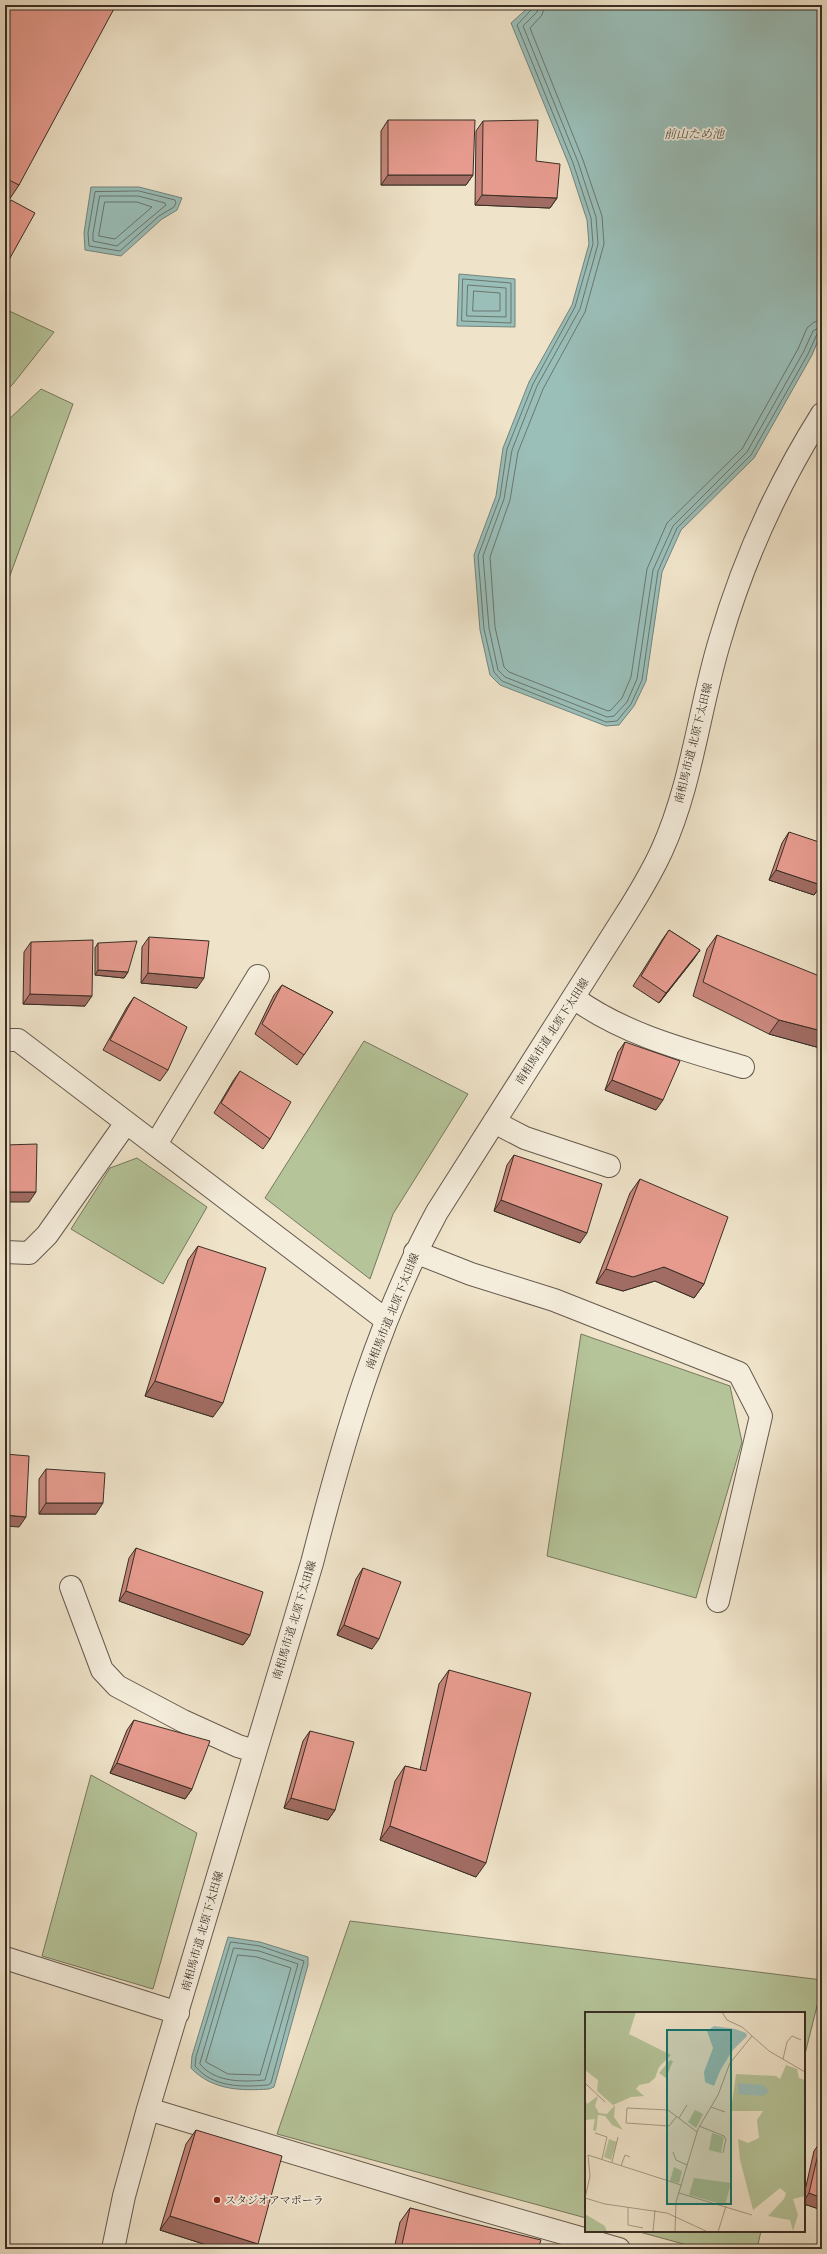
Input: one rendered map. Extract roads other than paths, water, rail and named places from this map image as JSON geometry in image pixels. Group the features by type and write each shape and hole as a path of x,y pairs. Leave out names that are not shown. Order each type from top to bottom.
{"street":[{"name":"南相馬市道 北原下太田線","path":"113,2249 124,2196 148,2109 178,2014 254,1752 312,1563 331,1488 364,1380 386,1320 415,1252 437,1212 574,998 644,885 663,850 684,787 719,641 733,596 779,490 822,414"},
{"path":"156,1144 258,976"},
{"path":"574,998 594,1012 650,1038 743,1067"},
{"path":"5,1040 18,1040 126,1123 156,1144 284,1244 386,1320"},
{"path":"494,1122 526,1138 609,1166"},
{"path":"5,1252 29,1253 46,1234 126,1123"},
{"path":"415,1252 471,1274 554,1300 739,1373 761,1416 718,1601"},
{"path":"71,1587 102,1670 117,1686 183,1721 254,1752"},
{"path":"5,1958 178,2014"},
{"path":"148,2109 462,2204 619,2249"}],"water":[{"name":"前山ため池","path":"531,5 822,5 822,331 812,355 754,458 681,530 662,572 646,681 634,706 619,725 606,726 500,685 490,675 480,630 474,555 496,496 503,448 529,382 572,305 589,244 587,220 569,165 511,23"},
{"path":"91,187 139,187 182,198 177,210 162,219 121,256 85,250 84,233"},
{"path":"459,274 515,279 515,327 457,326"},
{"path":"228,1937 260,1942 308,1957 308,1965 274,2087 269,2089 248,2090 227,2088 208,2081 191,2068 192,2056"}],"place":[{"name":"スタジオアマポーラ","path":"217,2200"}]}
